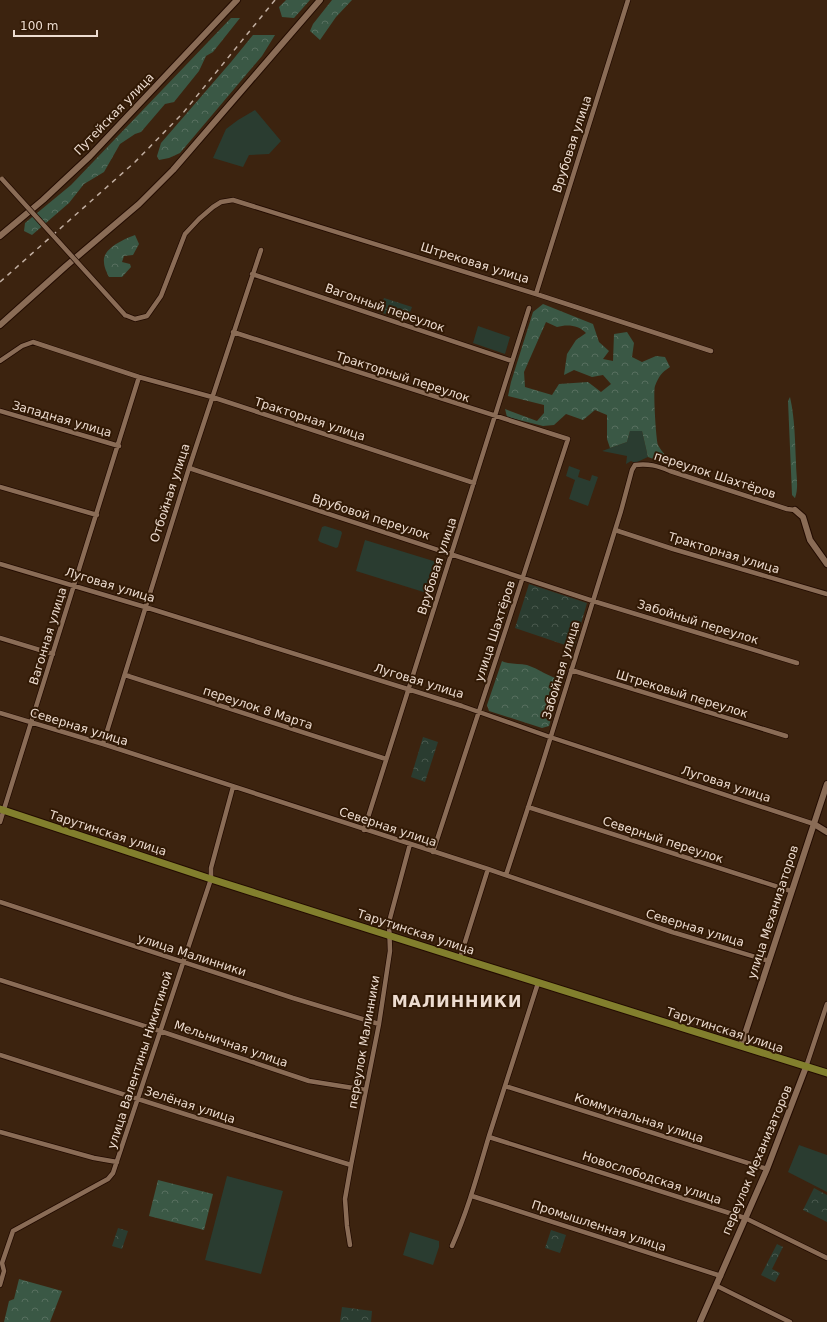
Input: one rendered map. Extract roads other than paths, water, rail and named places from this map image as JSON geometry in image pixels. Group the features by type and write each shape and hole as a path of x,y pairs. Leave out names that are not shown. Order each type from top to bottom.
{"main road":[{"name":"Путейская улица","path":"0,236 43,200 90,156 237,0"},
{"path":"0,325 139,204 173,170 320,0"},
{"path":"795,510 803,517 810,540 827,564"},
{"name":"улица Механизаторов","path":"741,1046 827,784"},
{"name":"Тарутинская улица","path":"2,809 390,936 827,1073"},
{"name":"Луговая улица","path":"814,824 827,832"},
{"name":"переулок Механизаторов","path":"700,1322 767,1169 806,1067"}],"street":[{"name":"Врубовая улица","path":"536,294 628,0"},
{"name":"Штрековая улица","path":"2,178 125,315 135,319 147,316 161,296 186,234 199,219 213,207 221,202 232,200 536,294 711,351"},
{"name":"Отбойная улица","path":"103,744 189,468 261,250"},
{"name":"Вагонный переулок","path":"252,274 512,361"},
{"name":"Врубовая улица","path":"364,830 529,308"},
{"name":"Тракторный переулок","path":"233,332 568,439"},
{"name":"Тракторная улица","path":"0,361 22,346 33,342 139,377 212,397 474,483"},
{"name":"Вагонная улица","path":"0,822 2,809 31,723 119,446 139,377"},
{"name":"Западная улица","path":"0,411 119,446"},
{"name":"улица Шахтёров","path":"433,852 568,439"},
{"name":"переулок Шахтёров","path":"632,470 635,465 656,465 670,471 787,509 795,510"},
{"name":"Врубовой переулок","path":"189,468 593,601"},
{"name":"Забойная улица","path":"506,875 593,601 632,470"},
{"path":"0,487 97,515"},
{"name":"Тракторная улица","path":"615,530 673,549 827,594"},
{"name":"Луговая улица","path":"0,564 74,585 480,712 550,737 814,824"},
{"name":"Забойный переулок","path":"593,601 797,663"},
{"path":"0,638 52,654"},
{"name":"Штрековый переулок","path":"571,670 786,736"},
{"name":"переулок 8 Марта","path":"125,676 386,759"},
{"name":"Северная улица","path":"0,713 103,744 488,869 672,932 769,961"},
{"name":"улица Валентины Никитиной","path":"0,1285 4,1270 2,1263 13,1232 108,1179 113,1173 118,1162 211,878 211,868 233,787"},
{"name":"Северный переулок","path":"528,807 791,891"},
{"name":"переулок Малинники","path":"350,1245 345,1199 378,1024 390,951 390,936 388,928 389,922 410,844"},
{"path":"460,958 488,869"},
{"name":"улица Малинники","path":"0,902 183,963 378,1024"},
{"name":"Мельничная улица","path":"0,980 160,1031 309,1081 366,1090"},
{"path":"452,1246 472,1196 538,982"},
{"name":"переулок Механизаторов","path":"806,1067 827,1004"},
{"name":"Зелёная улица","path":"0,1055 299,1150 351,1165"},
{"name":"Коммунальная улица","path":"505,1086 767,1169"},
{"path":"0,1132 94,1158 118,1162"},
{"name":"Новослободская улица","path":"489,1137 745,1218 827,1258"},
{"name":"Промышленная улица","path":"472,1196 721,1276"},
{"path":"717,1286 790,1322"}],"railway":[{"path":"0,282 135,162 183,113 275,0"}],"district":[{"name":"МАЛИННИКИ","path":"457,1001"}]}
